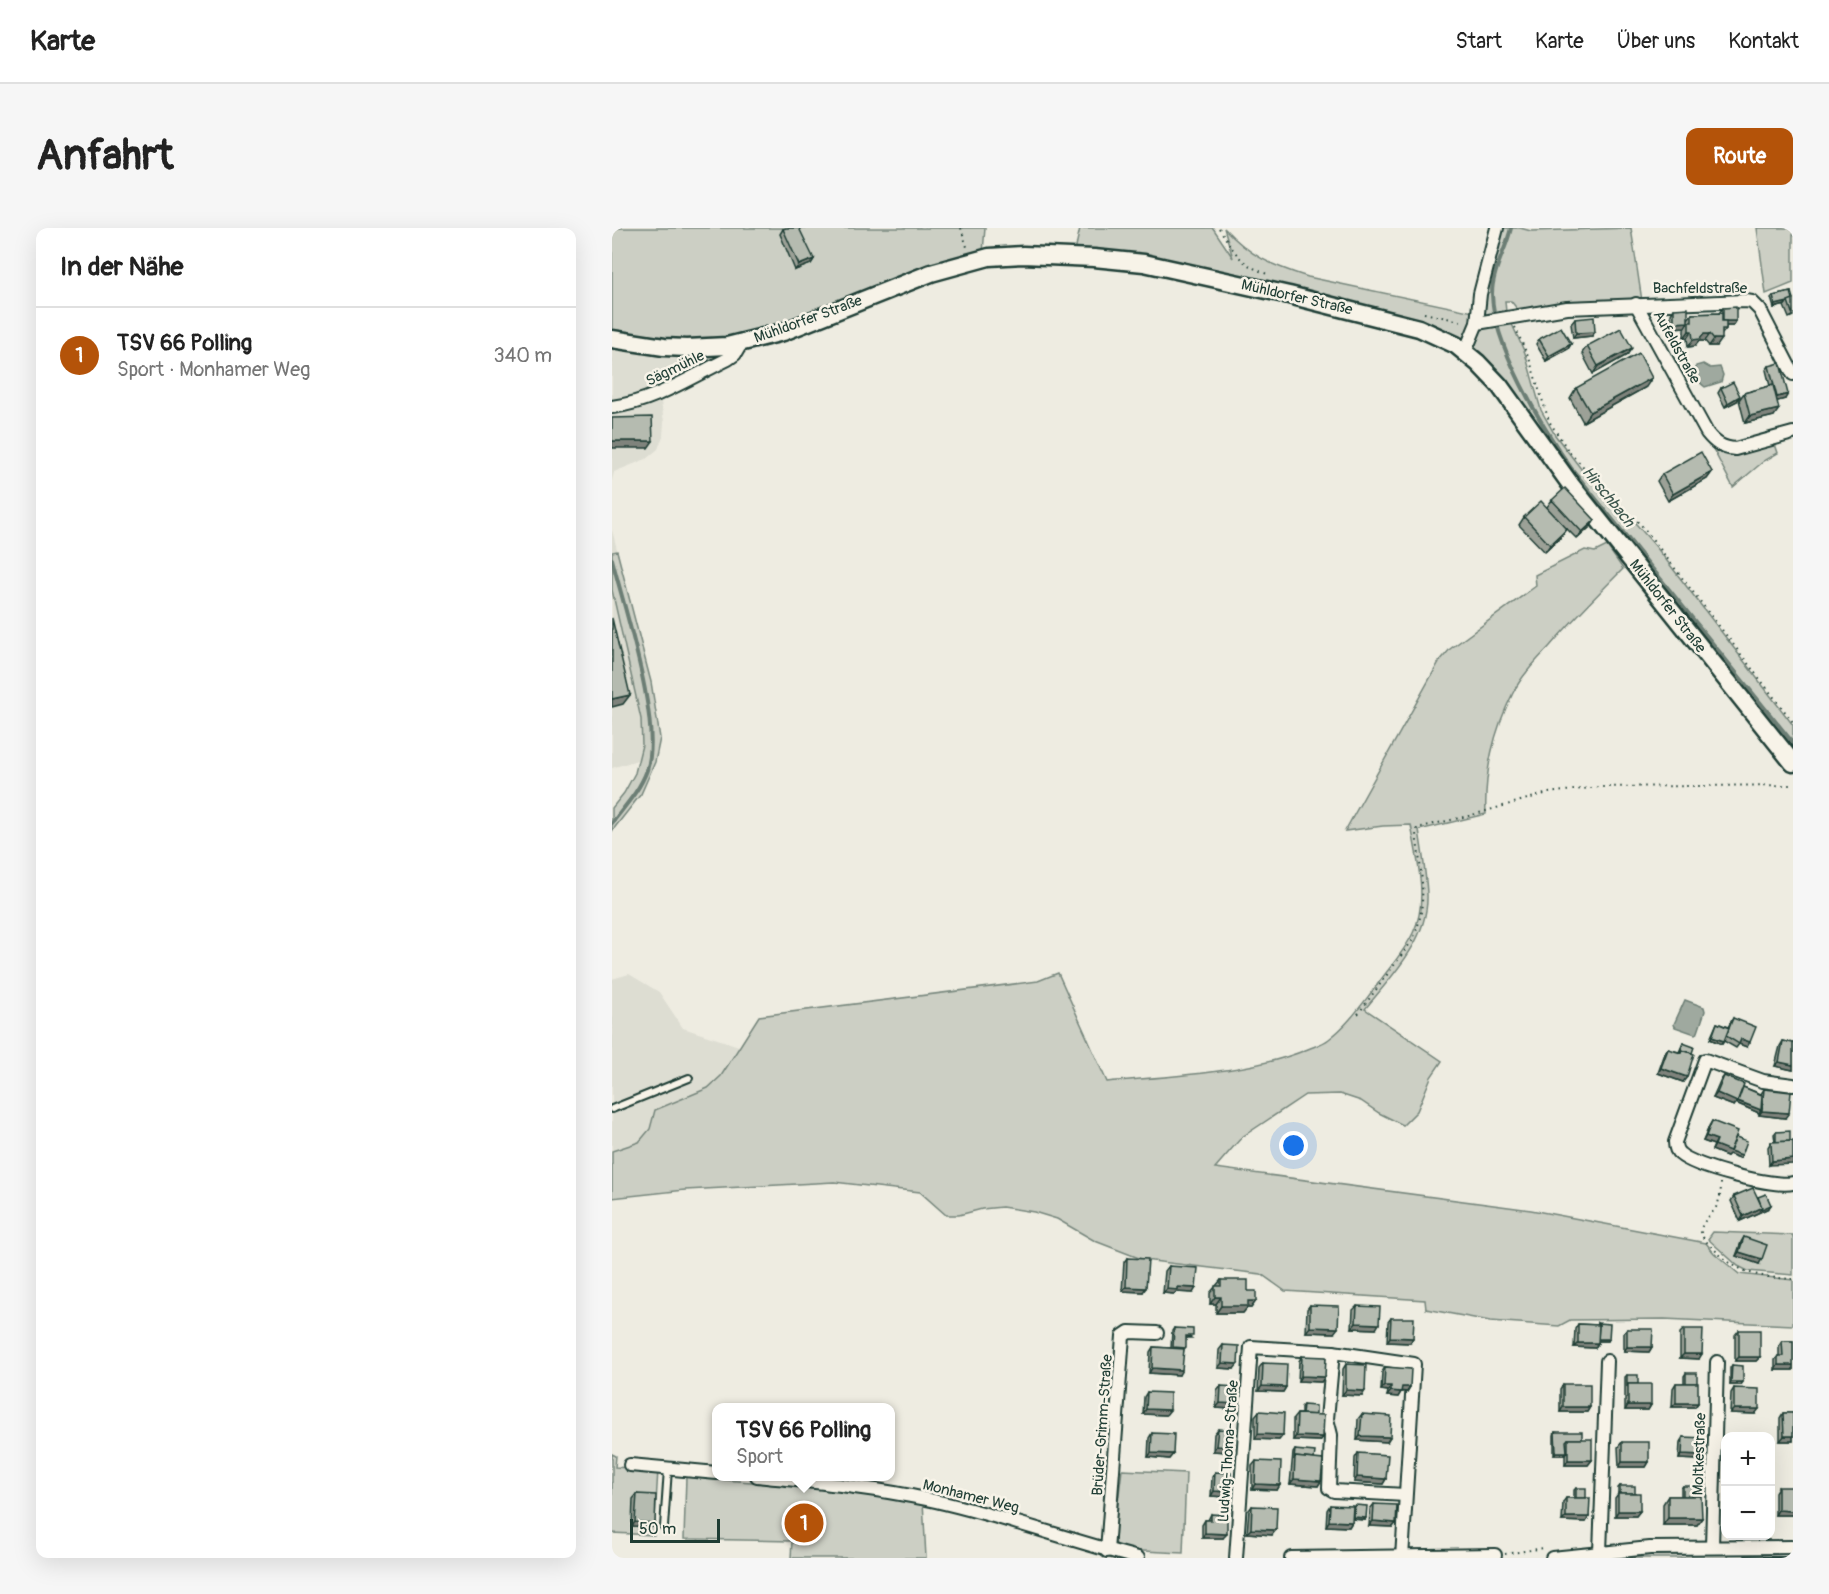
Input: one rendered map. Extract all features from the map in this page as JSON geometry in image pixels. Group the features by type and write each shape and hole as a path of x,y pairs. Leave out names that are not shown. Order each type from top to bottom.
{"street":[{"path":"1465,352 1477,323 1480,294 1497,228"},
{"name":"Mühldorfer Straße","path":"612,339 648,346 687,348 727,346 783,332 931,273 972,261 1002,256 1047,255 1144,263 1289,295 1394,321 1435,335 1465,352 1499,385 1564,476 1793,763"},
{"name":"Bachfeldstraße","path":"1636,304 1736,300 1752,302 1764,316 1793,374"},
{"name":"Aufeldstraße","path":"1477,323 1567,308 1636,304 1707,433 1719,445 1735,449 1793,433"},
{"name":"Sägmühle","path":"612,407 640,401 706,370 735,354 742,342"},
{"path":"1793,1085 1763,1081 1708,1057 1675,1142 1675,1148 1681,1156 1722,1172 1784,1185 1793,1183"},
{"name":"Brüder-Grimm-Straße","path":"1107,1551 1123,1336 1129,1332 1157,1333"},
{"name":"Ludwig-Thoma-Straße","path":"1236,1558 1251,1347 1333,1352"},
{"path":"1402,1557 1414,1364 1333,1352 1327,1419 1331,1435 1329,1488 1334,1491 1405,1495"},
{"path":"1600,1552 1606,1362"},
{"name":"Moltkestraße","path":"1712,1547 1717,1362"},
{"path":"630,1465 712,1472"},
{"name":"Monhamer Weg","path":"806,1481 924,1498 989,1514 1107,1551 1138,1558"},
{"path":"1552,1558 1650,1548 1793,1548"},
{"path":"1292,1558 1495,1555"}],"lane":[{"path":"612,1109 689,1078"},
{"path":"664,1527 668,1468"}],"path":[{"path":"961,228 972,261"},
{"path":"1219,228 1239,259 1247,266 1272,276"},
{"path":"1425,314 1460,322 1477,323"},
{"path":"1507,317 1530,362 1549,421 1568,450 1582,468 1643,526 1793,722"},
{"path":"1358,1014 1412,941 1418,929 1423,903 1423,883 1417,828 1548,793 1599,787 1793,785"},
{"path":"1722,1172 1721,1194 1717,1205 1701,1227 1704,1240 1725,1261 1748,1274 1793,1279"}],"shaded area":[{"path":"612,228 985,228 983,252 741,338 682,343 612,333"},
{"path":"1080,228 1213,228 1233,258 1224,228 1243,246 1262,259 1295,273 1473,312 1502,228 1520,228 1531,231 1631,228 1642,301 1566,303 1518,310 1511,301 1505,301 1506,312 1491,314 1493,324 1511,322 1525,353 1541,410 1555,435 1585,474 1657,548 1793,725 1793,757 1462,341 1075,251"},
{"path":"1757,228 1793,228 1793,283 1766,294"},
{"path":"612,346 731,350 660,395 664,422 663,436 658,449 646,459 614,472 612,481"},
{"path":"1703,364 1710,368 1720,367 1723,375 1721,382 1705,387 1702,385 1697,378 1696,366"},
{"path":"1775,444 1778,453 1764,461 1733,487 1711,445 1732,455"},
{"path":"612,530 651,682 660,738 656,754 612,768"},
{"path":"1607,546 1623,569 1530,668 1506,707 1489,767 1486,814 1419,830 1427,894 1422,926 1407,956 1365,1009 1442,1061 1431,1077 1417,1111 1403,1125 1361,1101 1340,1094 1305,1095 1242,1137 1215,1168 1531,1210 1706,1243 1714,1253 1739,1274 1793,1280 1793,1325 1664,1319 1570,1320 1559,1326 1490,1321 1426,1309 1425,1300 1285,1291 1261,1274 1144,1260 1095,1241 1057,1219 1034,1212 1002,1207 959,1215 946,1215 920,1192 834,1182 685,1190 612,1198 612,1151 639,1142 650,1129 655,1110 708,1088 721,1076 759,1016 1038,981 1058,973 1107,1082 1236,1068 1286,1057 1327,1041 1349,1021 1377,985 1405,947 1418,921 1420,880 1411,825 1345,831 1439,662 1450,649 1536,586 1535,575 1585,550 1595,552"},
{"path":"617,551 651,682 660,738 655,762 641,794 612,831 612,808 635,773 642,745 641,719 612,590 612,552"},
{"path":"629,974 659,992 683,1028 739,1046 721,1076 708,1088 655,1110 650,1129 639,1143 612,1151 612,979"},
{"path":"1685,1000 1704,1007 1705,1011 1698,1032 1695,1034 1675,1027 1674,1024"},
{"path":"1713,1232 1793,1235 1793,1275 1748,1271 1738,1266 1708,1239"},
{"path":"612,1454 616,1456 615,1467 658,1470 654,1535 612,1533"},
{"path":"1122,1470 1186,1473 1183,1553 1123,1550 1116,1545 1114,1535"},
{"path":"686,1477 712,1479 712,1481 803,1486 923,1501 926,1558 791,1558 792,1541 684,1539"},
{"path":"1698,1552 1728,1553 1728,1558 1588,1558"}],"building":[{"path":"799,228 814,259 799,265 783,229"},
{"path":"1791,292 1793,299 1775,305 1773,296"},
{"path":"1793,299 1793,313 1792,313 1788,301"},
{"path":"1736,307 1736,321 1723,321 1723,308"},
{"path":"1688,308 1688,322 1674,323 1674,309"},
{"path":"1722,313 1722,321 1726,321 1726,329 1722,329 1722,339 1714,339 1710,334 1704,334 1700,339 1693,340 1692,331 1689,331 1692,314"},
{"path":"1594,317 1595,332 1576,333 1575,319"},
{"path":"1561,327 1571,344 1549,356 1539,339"},
{"path":"1621,328 1632,348 1598,366 1587,346"},
{"path":"1639,353 1652,378 1590,412 1576,388"},
{"path":"1780,363 1788,394 1777,397 1769,366"},
{"path":"1733,382 1740,396 1728,403 1721,388"},
{"path":"1773,385 1779,409 1750,416 1744,393"},
{"path":"652,417 653,441 612,441 612,418"},
{"path":"1701,452 1712,472 1673,494 1662,474"},
{"path":"1565,488 1595,520 1582,532 1552,500"},
{"path":"1541,501 1567,529 1550,545 1524,517"},
{"path":"612,618 630,695 612,699"},
{"path":"1733,1018 1756,1027 1750,1042 1741,1039 1739,1044 1726,1036"},
{"path":"1717,1023 1729,1028 1724,1041 1712,1037"},
{"path":"1783,1041 1793,1043 1793,1065 1779,1062"},
{"path":"1683,1043 1694,1047 1692,1053 1682,1050 1680,1052"},
{"path":"1668,1049 1694,1054 1687,1077 1661,1068"},
{"path":"1724,1076 1744,1084 1737,1102 1717,1093"},
{"path":"1743,1087 1762,1095 1761,1110 1738,1101"},
{"path":"1764,1089 1791,1092 1789,1113 1762,1111"},
{"path":"1712,1121 1738,1131 1730,1151 1715,1145 1717,1140 1706,1136"},
{"path":"1790,1131 1790,1141 1776,1142 1776,1132"},
{"path":"1736,1137 1747,1141 1742,1155 1730,1151"},
{"path":"1793,1141 1793,1159 1772,1161 1771,1142"},
{"path":"1753,1188 1762,1207 1743,1216 1734,1196"},
{"path":"1766,1194 1771,1205 1760,1210 1762,1207 1758,1197"},
{"path":"1744,1237 1767,1245 1762,1259 1739,1252"},
{"path":"1127,1258 1148,1259 1146,1288 1126,1287"},
{"path":"1169,1266 1198,1268 1196,1288 1167,1289"},
{"path":"1221,1280 1248,1280 1248,1291 1256,1291 1256,1301 1248,1301 1248,1306 1221,1306 1221,1297 1215,1297 1215,1286 1221,1286"},
{"path":"1310,1305 1339,1306 1338,1328 1310,1327"},
{"path":"1357,1306 1380,1307 1379,1324 1356,1323"},
{"path":"1391,1318 1414,1318 1413,1338 1390,1337"},
{"path":"1597,1323 1610,1324 1609,1339 1598,1339 1599,1325"},
{"path":"1578,1324 1599,1325 1598,1343 1578,1343"},
{"path":"1174,1328 1193,1329 1193,1336 1186,1336 1186,1348 1173,1347"},
{"path":"1627,1329 1653,1329 1652,1347 1627,1347"},
{"path":"1684,1329 1703,1329 1702,1354 1684,1354"},
{"path":"1739,1330 1760,1330 1760,1357 1739,1357"},
{"path":"1782,1341 1793,1341 1793,1365 1778,1365 1778,1356 1783,1356"},
{"path":"1223,1345 1239,1346 1238,1364 1222,1363"},
{"path":"1153,1347 1184,1349 1182,1370 1152,1368"},
{"path":"1302,1356 1326,1357 1325,1377 1301,1376"},
{"path":"1263,1363 1287,1364 1286,1387 1262,1386"},
{"path":"1346,1364 1366,1365 1365,1391 1346,1390"},
{"path":"1732,1365 1743,1366 1743,1382 1731,1382"},
{"path":"1385,1367 1411,1369 1410,1387 1402,1387 1401,1392 1391,1391 1391,1386 1384,1386"},
{"path":"1686,1373 1697,1373 1697,1383 1686,1383"},
{"path":"1627,1375 1638,1375 1638,1384 1628,1384 1627,1387"},
{"path":"1676,1383 1698,1383 1698,1403 1676,1403"},
{"path":"1563,1384 1590,1384 1590,1407 1563,1407"},
{"path":"1628,1384 1651,1384 1651,1405 1628,1405"},
{"path":"1221,1386 1238,1387 1237,1404 1220,1403"},
{"path":"1734,1388 1759,1389 1759,1409 1734,1409"},
{"path":"1147,1392 1170,1393 1170,1410 1146,1409"},
{"path":"1303,1405 1316,1406 1316,1415 1302,1414"},
{"path":"1259,1411 1284,1413 1283,1435 1258,1434"},
{"path":"1783,1413 1793,1413 1793,1436 1784,1436"},
{"path":"1297,1414 1324,1415 1323,1437 1296,1436"},
{"path":"1362,1414 1391,1416 1390,1437 1360,1436"},
{"path":"1218,1429 1233,1430 1232,1447 1216,1446"},
{"path":"1555,1432 1582,1432 1582,1439 1568,1439 1566,1441 1567,1452 1556,1452"},
{"path":"1152,1433 1174,1434 1173,1454 1151,1453"},
{"path":"1683,1437 1704,1438 1703,1455 1682,1454"},
{"path":"1568,1439 1592,1439 1592,1460 1568,1460"},
{"path":"1622,1442 1649,1442 1649,1462 1622,1462"},
{"path":"1295,1450 1315,1452 1314,1459 1295,1457 1294,1460"},
{"path":"1358,1453 1388,1455 1386,1479 1357,1477"},
{"path":"1295,1457 1323,1460 1321,1481 1294,1479"},
{"path":"1256,1461 1281,1462 1280,1485 1255,1484"},
{"path":"1215,1472 1231,1473 1230,1492 1214,1491"},
{"path":"1620,1486 1635,1486 1635,1493 1620,1493"},
{"path":"1683,1486 1699,1486 1699,1496 1683,1496"},
{"path":"1778,1487 1793,1487 1793,1511 1778,1510"},
{"path":"1576,1488 1586,1488 1586,1498 1576,1498"},
{"path":"1618,1493 1640,1493 1640,1511 1618,1511"},
{"path":"637,1494 656,1495 655,1523 635,1522"},
{"path":"1668,1496 1701,1496 1702,1518 1668,1518"},
{"path":"1566,1498 1590,1498 1589,1517 1566,1517"},
{"path":"1374,1504 1397,1505 1396,1523 1373,1521"},
{"path":"1330,1505 1353,1506 1352,1522 1329,1521"},
{"path":"1355,1505 1367,1506 1366,1518 1354,1517"},
{"path":"1252,1506 1277,1507 1276,1530 1251,1529"},
{"path":"1211,1514 1227,1515 1227,1534 1205,1533 1205,1520 1211,1520"},
{"path":"1745,1556 1793,1557 1793,1558 1745,1558"}],"waterway":[{"name":"Hirschbach","path":"1511,228 1493,285 1494,314 1510,360 1534,408 1571,468 1793,743"},
{"path":"612,559 640,666 650,725 651,750 647,770 640,784 612,823"}],"place":[{"name":"TSV 66 Polling","path":"804,1523"}]}
